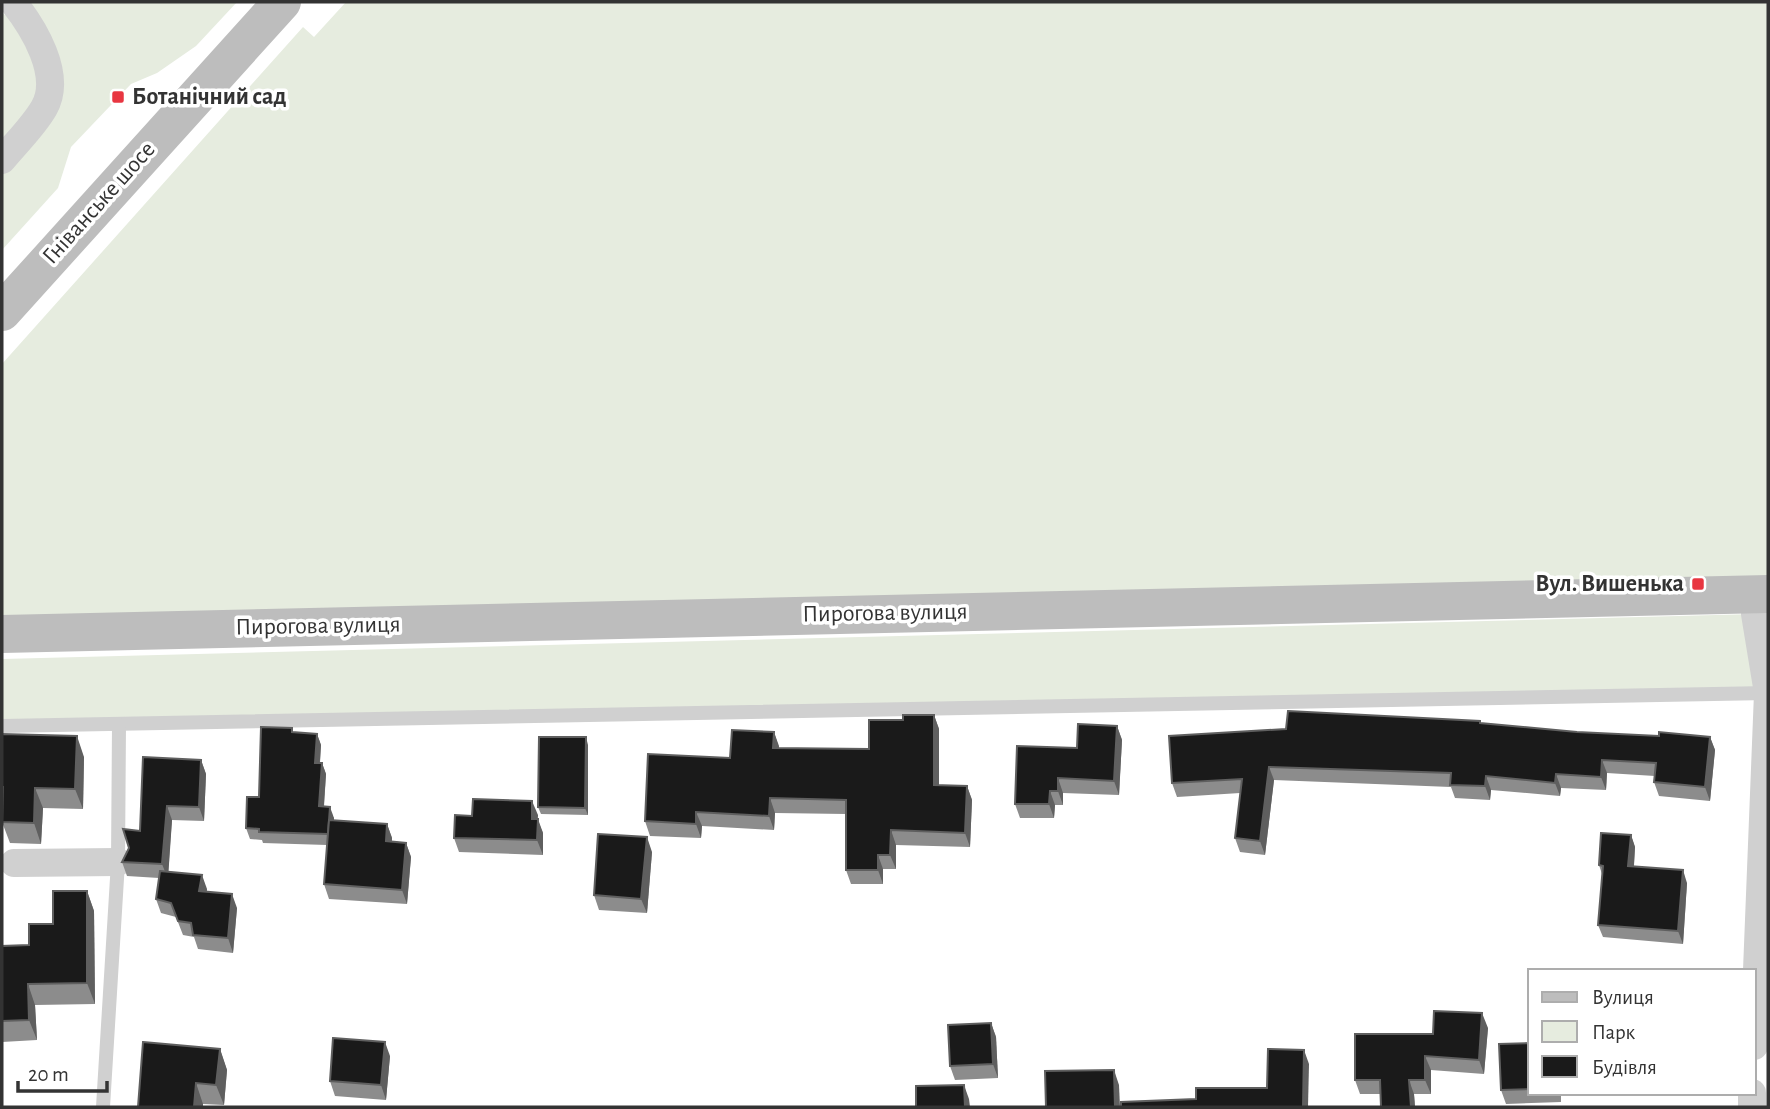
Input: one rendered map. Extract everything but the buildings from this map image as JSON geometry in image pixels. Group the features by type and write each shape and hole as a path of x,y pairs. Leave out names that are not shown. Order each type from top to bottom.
{"main road":[{"name":"Гніванське шосе","path":"2,312 282,2"},
{"name":"Пирогова вулиця","path":"2,634 1762,594"},
{"path":"2,625 40,632"}],"street":[{"path":"2,160 45,107 48,85 38,40 13,2"},
{"path":"1756,996 1768,693 1755,614 1762,594"},
{"path":"14,863 118,862"}],"lane":[{"path":"2,726 1768,693"},
{"path":"103,1107 118,862 119,725"}],"green space":[{"path":"18,2 237,2 196,46 157,73 131,84 71,147 58,188 2,250 2,12 5,15"},
{"path":"346,2 1768,2 1768,594 2,625 2,364 303,27 314,37"},
{"path":"1755,614 1768,693 2,726 2,659"}],"place":[{"name":"Ботанічний сад","path":"118,97"},
{"name":"Вул. Вишенька","path":"1698,584"}]}
